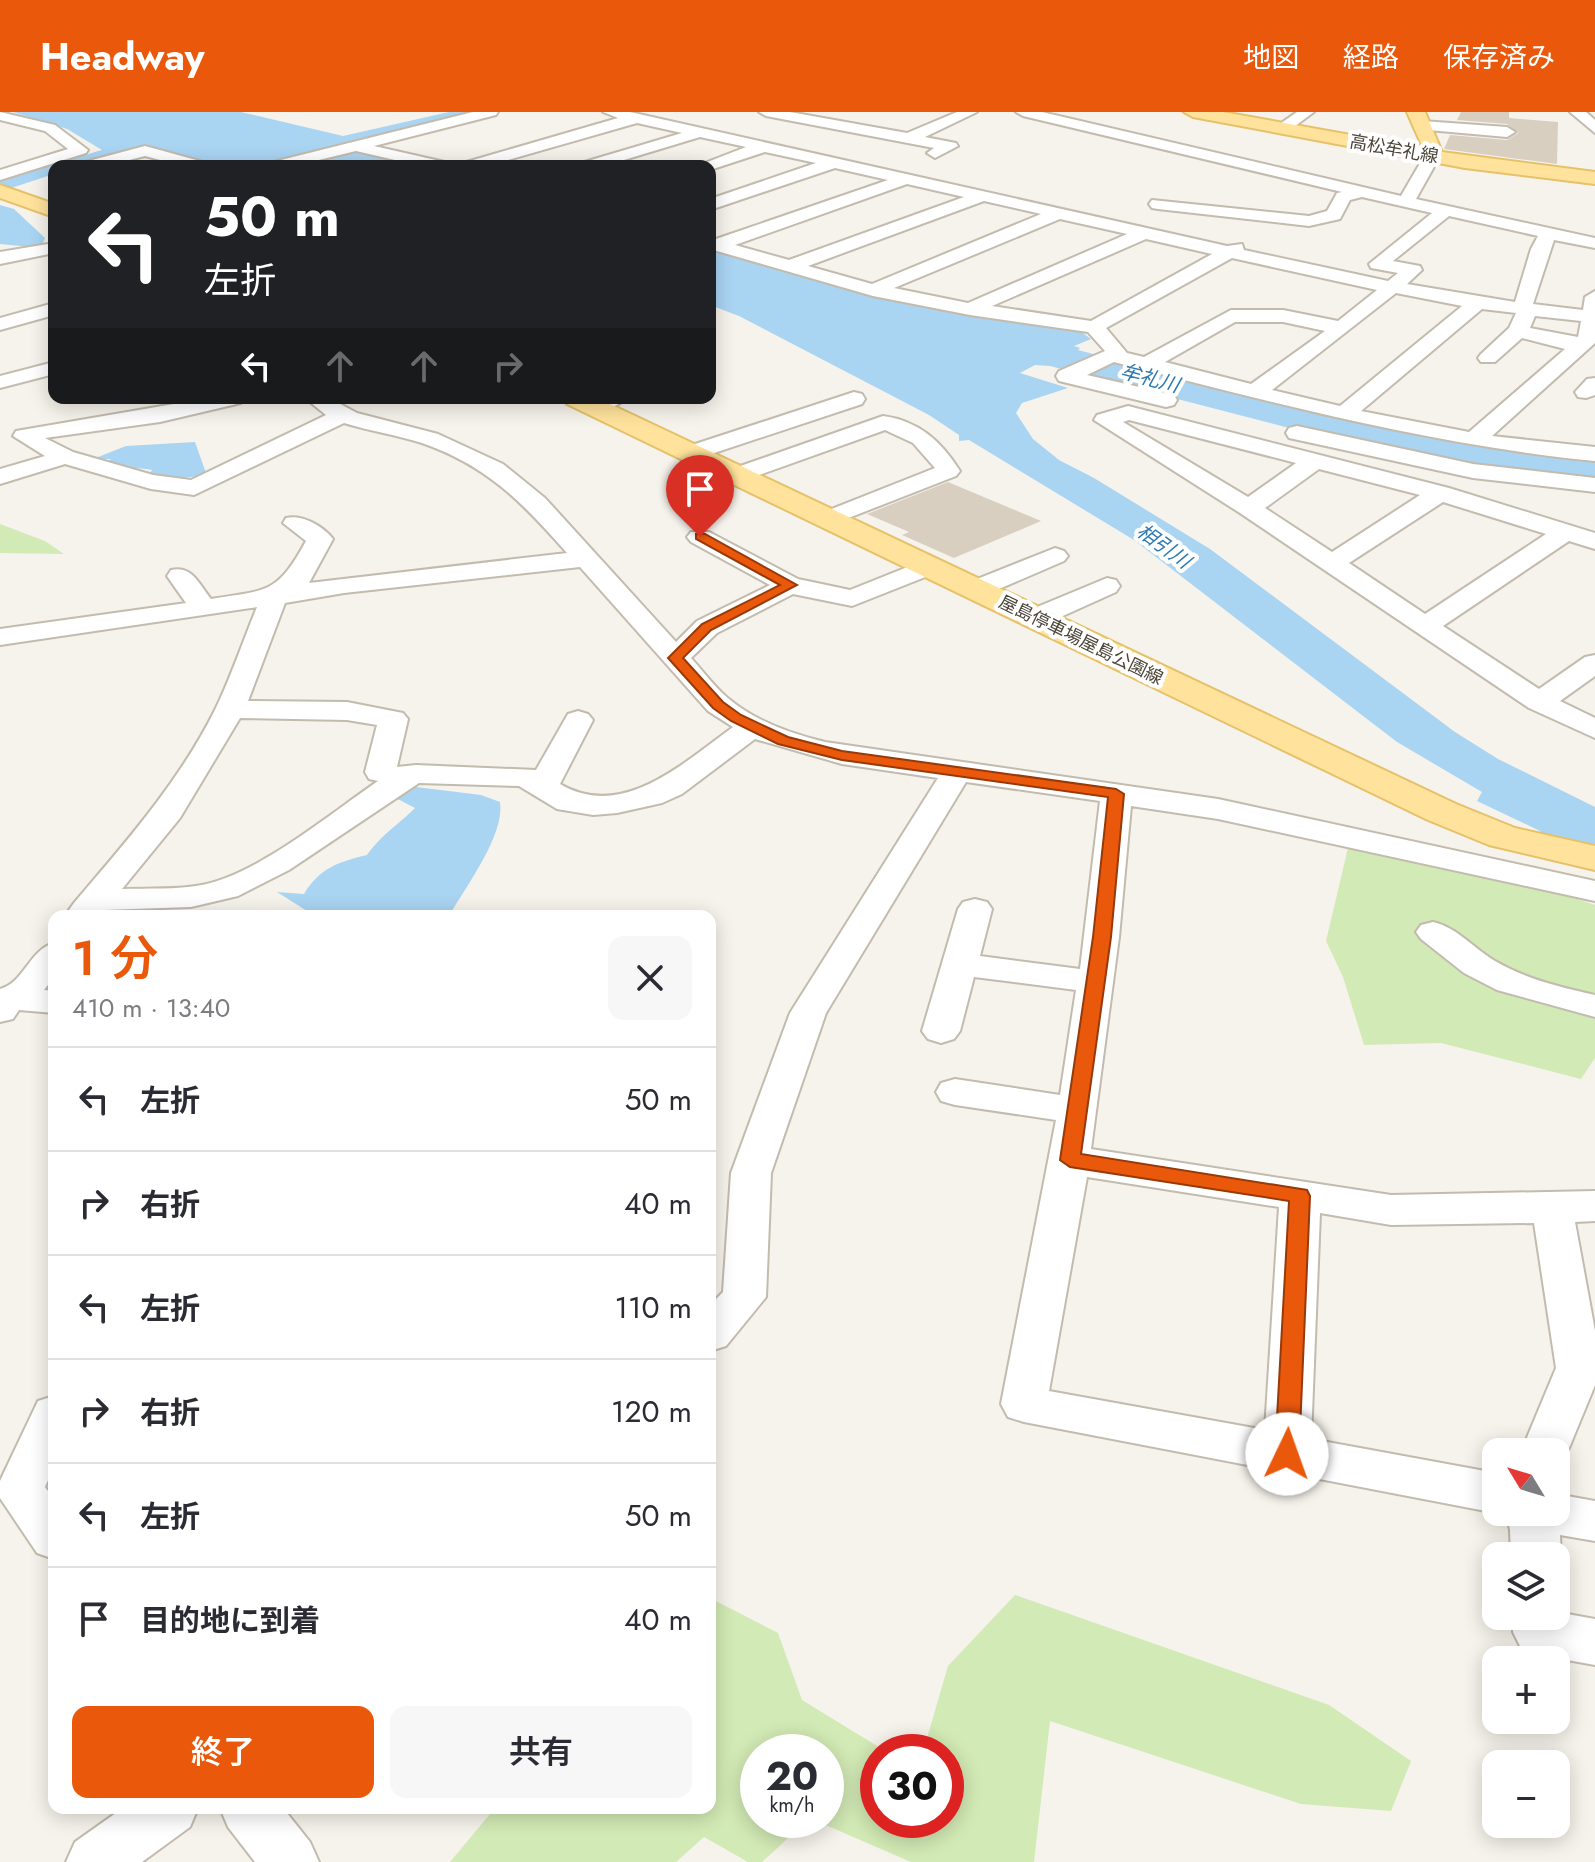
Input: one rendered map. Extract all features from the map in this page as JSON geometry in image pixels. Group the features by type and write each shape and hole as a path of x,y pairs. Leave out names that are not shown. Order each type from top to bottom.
{"main road":[{"name":"高松牟礼線","path":"1193,112 1223,114 1282,129 1432,156 1595,178"},
{"path":"1418,117 1433,150 1432,156"},
{"path":"2,190 48,209"},
{"name":"屋島停車場屋島公園線","path":"601,404 691,453 1529,855 1595,858"}],"street":[{"path":"299,160 491,112"},
{"path":"766,112 950,146 935,153"},
{"path":"887,149 970,112"},
{"path":"1282,129 1307,112"},
{"path":"1560,112 1577,112 1595,128"},
{"path":"1021,120 1057,116 1406,202 1595,243"},
{"path":"1418,117 1488,118"},
{"path":"1418,117 1507,132"},
{"path":"571,120 636,118 1393,289 1525,309 1594,311 1588,339 1474,440"},
{"path":"911,118 942,124"},
{"path":"3,119 50,128 80,150 64,160"},
{"path":"490,160 564,139 606,120"},
{"path":"816,131 833,125"},
{"path":"531,131 564,139"},
{"path":"607,160 697,133"},
{"path":"350,147 414,160"},
{"path":"716,163 762,148"},
{"path":"110,160 145,151 179,160"},
{"path":"1406,202 1432,156"},
{"path":"1221,175 1246,163"},
{"path":"716,203 831,164"},
{"path":"2,190 48,168"},
{"path":"2,190 48,178"},
{"path":"716,243 903,180"},
{"path":"1111,226 1196,187"},
{"path":"1146,210 1279,223 1309,221 1330,217 1343,197 1362,191"},
{"path":"788,267 980,197"},
{"path":"1256,391 1393,289 1413,270 1378,264 1445,211"},
{"path":"873,290 1057,214"},
{"path":"716,245 873,290 970,309 1094,327 1279,223"},
{"path":"970,309 1142,234"},
{"path":"1488,358 1518,331 1540,249 1548,235"},
{"path":"0,258 48,249"},
{"path":"1344,414 1478,303"},
{"path":"0,324 48,311"},
{"path":"1146,364 1231,316 1283,316 1342,328"},
{"path":"1094,327 1117,352 1067,376 1239,418"},
{"path":"1518,331 1580,346"},
{"path":"1112,355 1344,414 1474,440 1595,454"},
{"path":"0,382 48,370"},
{"path":"691,453 854,399"},
{"path":"41,430 43,424 62,413 54,404"},
{"path":"213,404 87,426 41,430 24,436 65,457 151,482 194,488 343,415"},
{"path":"323,404 343,415 428,438 487,463 522,488 718,705 752,727 811,749 1529,855 1595,891"},
{"path":"1595,541 1440,493 1128,413 1105,420 1249,508 1539,702 1595,729"},
{"path":"737,475 883,423 894,423 913,431 942,459 948,471 828,519"},
{"path":"1269,426 1473,471 1595,485"},
{"path":"0,477 65,457"},
{"path":"1249,508 1313,462"},
{"path":"1330,564 1440,493"},
{"path":"88,908 164,818 230,709 275,595 299,578 320,539 295,523"},
{"path":"1423,627 1565,532"},
{"path":"700,537 790,585 852,598 929,567"},
{"path":"976,589 1055,556"},
{"path":"0,637 275,595 586,559"},
{"path":"180,576 204,608"},
{"path":"675,658 707,627 790,585"},
{"path":"1035,618 1107,586"},
{"path":"1539,702 1595,663"},
{"path":"230,709 347,711 393,719 380,772 402,779"},
{"path":"543,786 578,720"},
{"path":"88,908 207,894 235,885 270,867 402,779 416,774 526,777 568,802 593,806 651,796 671,787 752,727"},
{"path":"716,1327 744,1297 751,1173 808,1013 957,772"},
{"path":"1116,794 1096,982 1070,1160 1024,1404 1482,1490"},
{"path":"941,1031 975,909"},
{"path":"1433,932 1452,942 1478,967 1515,987 1595,1006"},
{"path":"960,964 1096,982"},
{"path":"955,1092 1077,1110"},
{"path":"1070,1160 1391,1210 1595,1206"},
{"path":"1287,1454 1300,1196"},
{"path":"1551,1438 1579,1368 1552,1208"},
{"path":"48,1424 13,1483 48,1530"},
{"path":"1570,1517 1595,1521"},
{"path":"1539,1630 1595,1642"},
{"path":"95,1862 162,1814"},
{"path":"253,1814 290,1862"}],"green space":[{"path":"0,524 45,541 64,554 0,553"},
{"path":"1348,848 1504,878 1595,905 1595,1058 1581,1079 1441,1043 1364,1045 1343,977 1326,941"},
{"path":"1015,1595 1329,1705 1411,1761 1391,1811 1301,1804 1050,1721 1034,1862 911,1862 844,1833 844,1734 740,1734 740,1838 788,1838 762,1862 748,1862 704,1837 676,1862 450,1862 490,1814 716,1814 716,1601 778,1633 802,1700 860,1735 860,1838 964,1838 964,1734 928,1734 948,1666"}],"water":[{"path":"13,112 241,112 343,136 449,112 475,112 346,142 407,160 201,160 148,147 101,160 68,160 102,150 67,129"},
{"path":"48,166 48,176 8,189 0,186 0,180"},
{"path":"0,205 14,209 45,238 41,248 0,244"},
{"path":"716,251 864,293 1079,330 1091,339 1074,346 1080,348 1078,350 1334,416 1464,442 1595,459 1595,481 1497,471 1301,431 1050,366 1035,365 1020,373 1068,388 1022,403 1016,413 1033,439 1059,460 1210,549 1455,732 1498,759 1595,807 1595,864 1538,830 1477,801 1482,792 1397,742 1134,540 969,440 959,441 959,435 929,415 739,316 716,307"},
{"path":"195,442 206,473 192,477 164,477 150,473 152,470 106,463 111,459 93,459 126,446"},
{"path":"416,787 481,795 500,802 497,830 491,845 453,910 306,910 277,892 304,894 331,867 367,855 415,808 392,796"}],"building":[{"path":"1461,112 1509,112 1509,118 1558,122 1557,164 1444,149 1450,135 1507,140 1518,133 1507,124 1457,120"},
{"path":"948,482 1041,521 954,558 902,535 909,532 867,514"}],"route":[{"path":"700,537 790,585 707,627 675,658 718,705 736,718 757,730 811,749 1116,794 1102,937 1070,1160 1300,1196 1287,1454"}],"water label":[{"name":"牟礼川","path":"1150,378"},
{"name":"相引川","path":"1164,546"}]}
